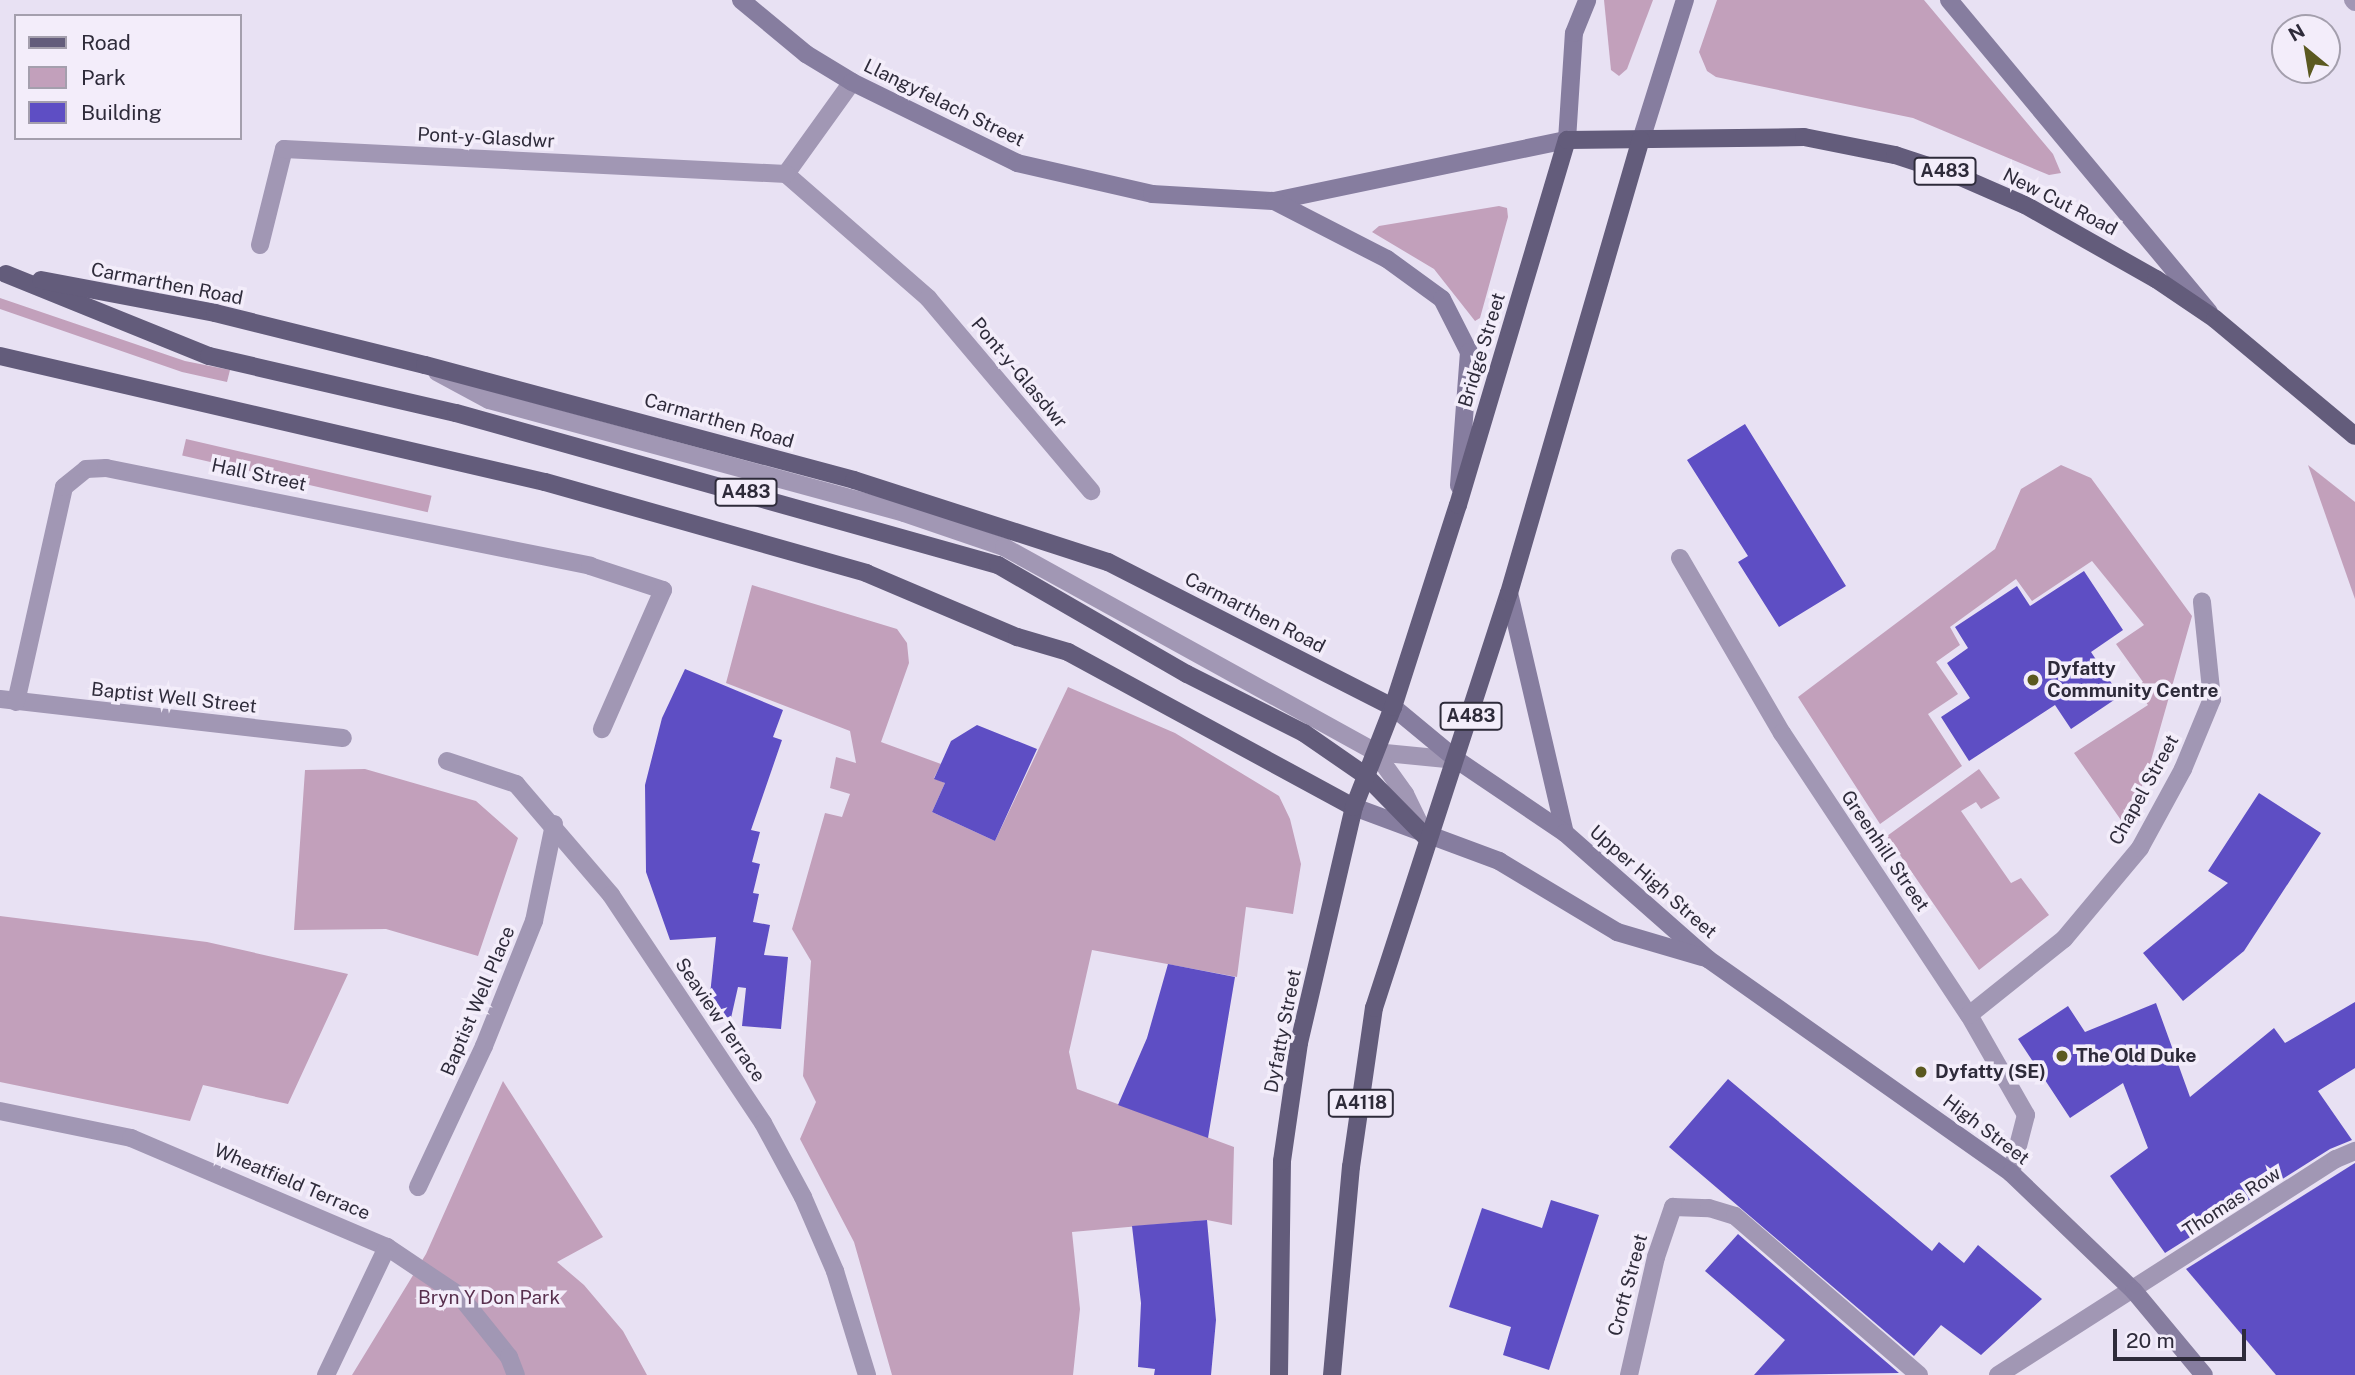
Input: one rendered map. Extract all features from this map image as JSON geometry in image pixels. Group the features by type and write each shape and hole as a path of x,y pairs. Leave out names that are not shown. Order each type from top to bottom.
{"main road":[{"name":"Llangyfelach Street","path":"741,0 806,54 852,82 1017,163 1152,194 1274,201 1567,140"},
{"name":"Bridge Street","path":"1394,707 1458,505 1567,140 1574,33 1587,0"},
{"path":"1641,140 1685,0"},
{"path":"1949,0 2215,319"},
{"name":"New Cut Road","path":"1567,140 1804,137 1895,155 1956,174 2025,205 2096,243 2215,319 2355,436"},
{"name":"A483","path":"3,273 209,356 470,416 998,565 1187,674 1304,733 1366,776 1426,837 1457,760 1509,593 1641,140"},
{"path":"1274,201 1387,259 1442,299 1469,352 1458,505"},
{"name":"Carmarthen Road","path":"3,273 215,313 425,365 841,476 1108,562 1394,707"},
{"name":"A483","path":"0,356 545,482 866,573 1017,637 1068,652 1354,807"},
{"path":"1509,593 1565,833"},
{"name":"Dyfatty Street","path":"1279,1375 1282,1161 1299,1043 1354,807 1394,707"},
{"name":"Upper High Street","path":"1394,707 1457,760 1565,833 1708,959"},
{"name":"Upper High Street","path":"1354,807 1426,837 1499,861 1617,932 1708,959"},
{"name":"A4118","path":"1332,1375 1352,1167 1374,1008 1426,837"},
{"name":"High Street","path":"1708,959 2011,1173 2134,1291 2204,1375"}],"street":[{"path":"786,174 852,82"},
{"name":"Pont-y-Glasdwr","path":"260,245 284,149 786,174 928,298 1091,491"},
{"path":"425,365 489,400 904,513 1004,547 1376,752 1457,760"},
{"name":"Hall Street","path":"8,700 64,487 86,469 149,473 590,566 663,590 602,729"},
{"name":"Greenhill Street","path":"1680,558 1782,733 1969,1015 2026,1115 2011,1173"},
{"name":"Chapel Street","path":"1969,1015 2064,939 2140,848 2183,769 2212,699 2202,602"},
{"name":"Baptist Well Street","path":"8,700 343,738"},
{"path":"1376,752 1405,794 1426,837"},
{"name":"Seaview Terrace","path":"447,761 516,784 554,824 611,895 763,1123 835,1271 867,1375"},
{"name":"Baptist Well Place","path":"418,1186 484,1046 534,921 554,824"},
{"name":"Wheatfield Terrace","path":"0,1111 131,1138 387,1247 460,1296 509,1357 516,1375"},
{"name":"Thomas Row","path":"2134,1291 2336,1159 2355,1151"},
{"name":"Croft Street","path":"1629,1375 1652,1270 1672,1207 1709,1208 1735,1216 1919,1375"},
{"path":"326,1375 387,1247"},
{"path":"1998,1375 2134,1291"}],"green space":[{"path":"1604,0 1653,0 1627,69 1619,76 1611,70"},
{"path":"1717,0 1924,0 2053,154 2061,173 2049,175 1913,118 1716,77 1707,71 1699,52"},
{"path":"1499,206 1507,208 1508,217 1480,318 1475,321 1434,269 1372,232 1379,226"},
{"path":"0,298 185,361 230,370 227,382 182,372 0,309"},
{"path":"186,439 432,496 428,512 182,456"},
{"path":"2061,465 2091,478 2192,616 2146,778 2123,823 2074,753 2148,705 2135,688 2143,682 2116,644 2144,625 2092,561 2032,601 2016,579 1950,627 1960,645 1936,662 1958,694 1928,714 1962,766 1880,824 1798,697 1995,549 2021,489"},
{"path":"2308,465 2355,502 2355,599"},
{"path":"752,585 897,629 907,643 909,663 881,742 941,764 934,778 945,783 932,812 995,841 1068,687 1175,733 1279,796 1290,819 1301,864 1293,914 1246,907 1237,977 1092,950 1069,1052 1077,1089 1234,1147 1232,1225 1207,1220 1072,1232 1080,1309 1073,1375 892,1375 854,1242 800,1139 816,1102 803,1076 811,961 792,929 825,813 842,817 850,794 830,788 836,757 856,763 850,731 726,683"},
{"path":"365,769 476,801 518,838 478,956 386,929 294,930 305,770"},
{"path":"1979,769 2000,798 1981,809 1976,802 1961,811 2011,883 2021,878 2049,915 1979,970 1887,836"},
{"path":"0,916 207,942 348,974 288,1104 203,1085 190,1121 0,1082"},
{"name":"Bryn Y Don Park","path":"503,1081 603,1237 557,1262 584,1285 623,1331 647,1375 352,1375 426,1254"}],"building":[{"path":"1745,424 1846,586 1779,627 1738,562 1748,556 1687,460"},
{"name":"Dyfatty Community Centre","path":"2084,571 2123,630 2091,652 2120,696 2071,729 2055,705 1969,761 1941,717 1970,698 1947,663 1968,648 1955,627 2017,586 2030,606"},
{"path":"685,669 783,710 773,737 782,740 751,830 760,832 752,862 760,864 753,893 759,894 753,922 770,925 764,955 788,957 781,1029 742,1026 746,988 738,987 731,1018 708,1014 716,937 670,940 646,872 645,785 662,718"},
{"path":"977,725 1037,749 995,841 932,812 945,783 934,779 951,741"},
{"path":"2259,793 2321,833 2244,951 2183,1001 2143,953 2228,883 2208,871"},
{"path":"1168,964 1235,977 1208,1138 1118,1105 1147,1038"},
{"path":"2355,1002 2355,1068 2318,1091 2352,1140 2330,1149 2165,1253 2110,1176 2148,1148 2123,1083 2070,1118 2018,1039 2068,1006 2085,1032 2156,1003 2190,1097 2274,1028 2285,1043"},
{"path":"1728,1079 1932,1251 1939,1242 1964,1263 1978,1245 2042,1299 1981,1355 1941,1325 1914,1356 1669,1147"},
{"path":"2355,1163 2355,1375 2276,1375 2186,1269"},
{"path":"1551,1200 1599,1215 1549,1370 1503,1355 1511,1327 1449,1307 1482,1208 1542,1228"},
{"path":"1207,1220 1216,1320 1211,1375 1154,1375 1155,1369 1138,1367 1141,1303 1132,1226"},
{"path":"1738,1234 1899,1373 1754,1375 1785,1340 1705,1271"}],"place":[{"name":"Dyfatty Community Centre","path":"2033,680"},
{"name":"The Old Duke","path":"2062,1056"},
{"name":"Dyfatty (SE)","path":"1921,1072"}]}
